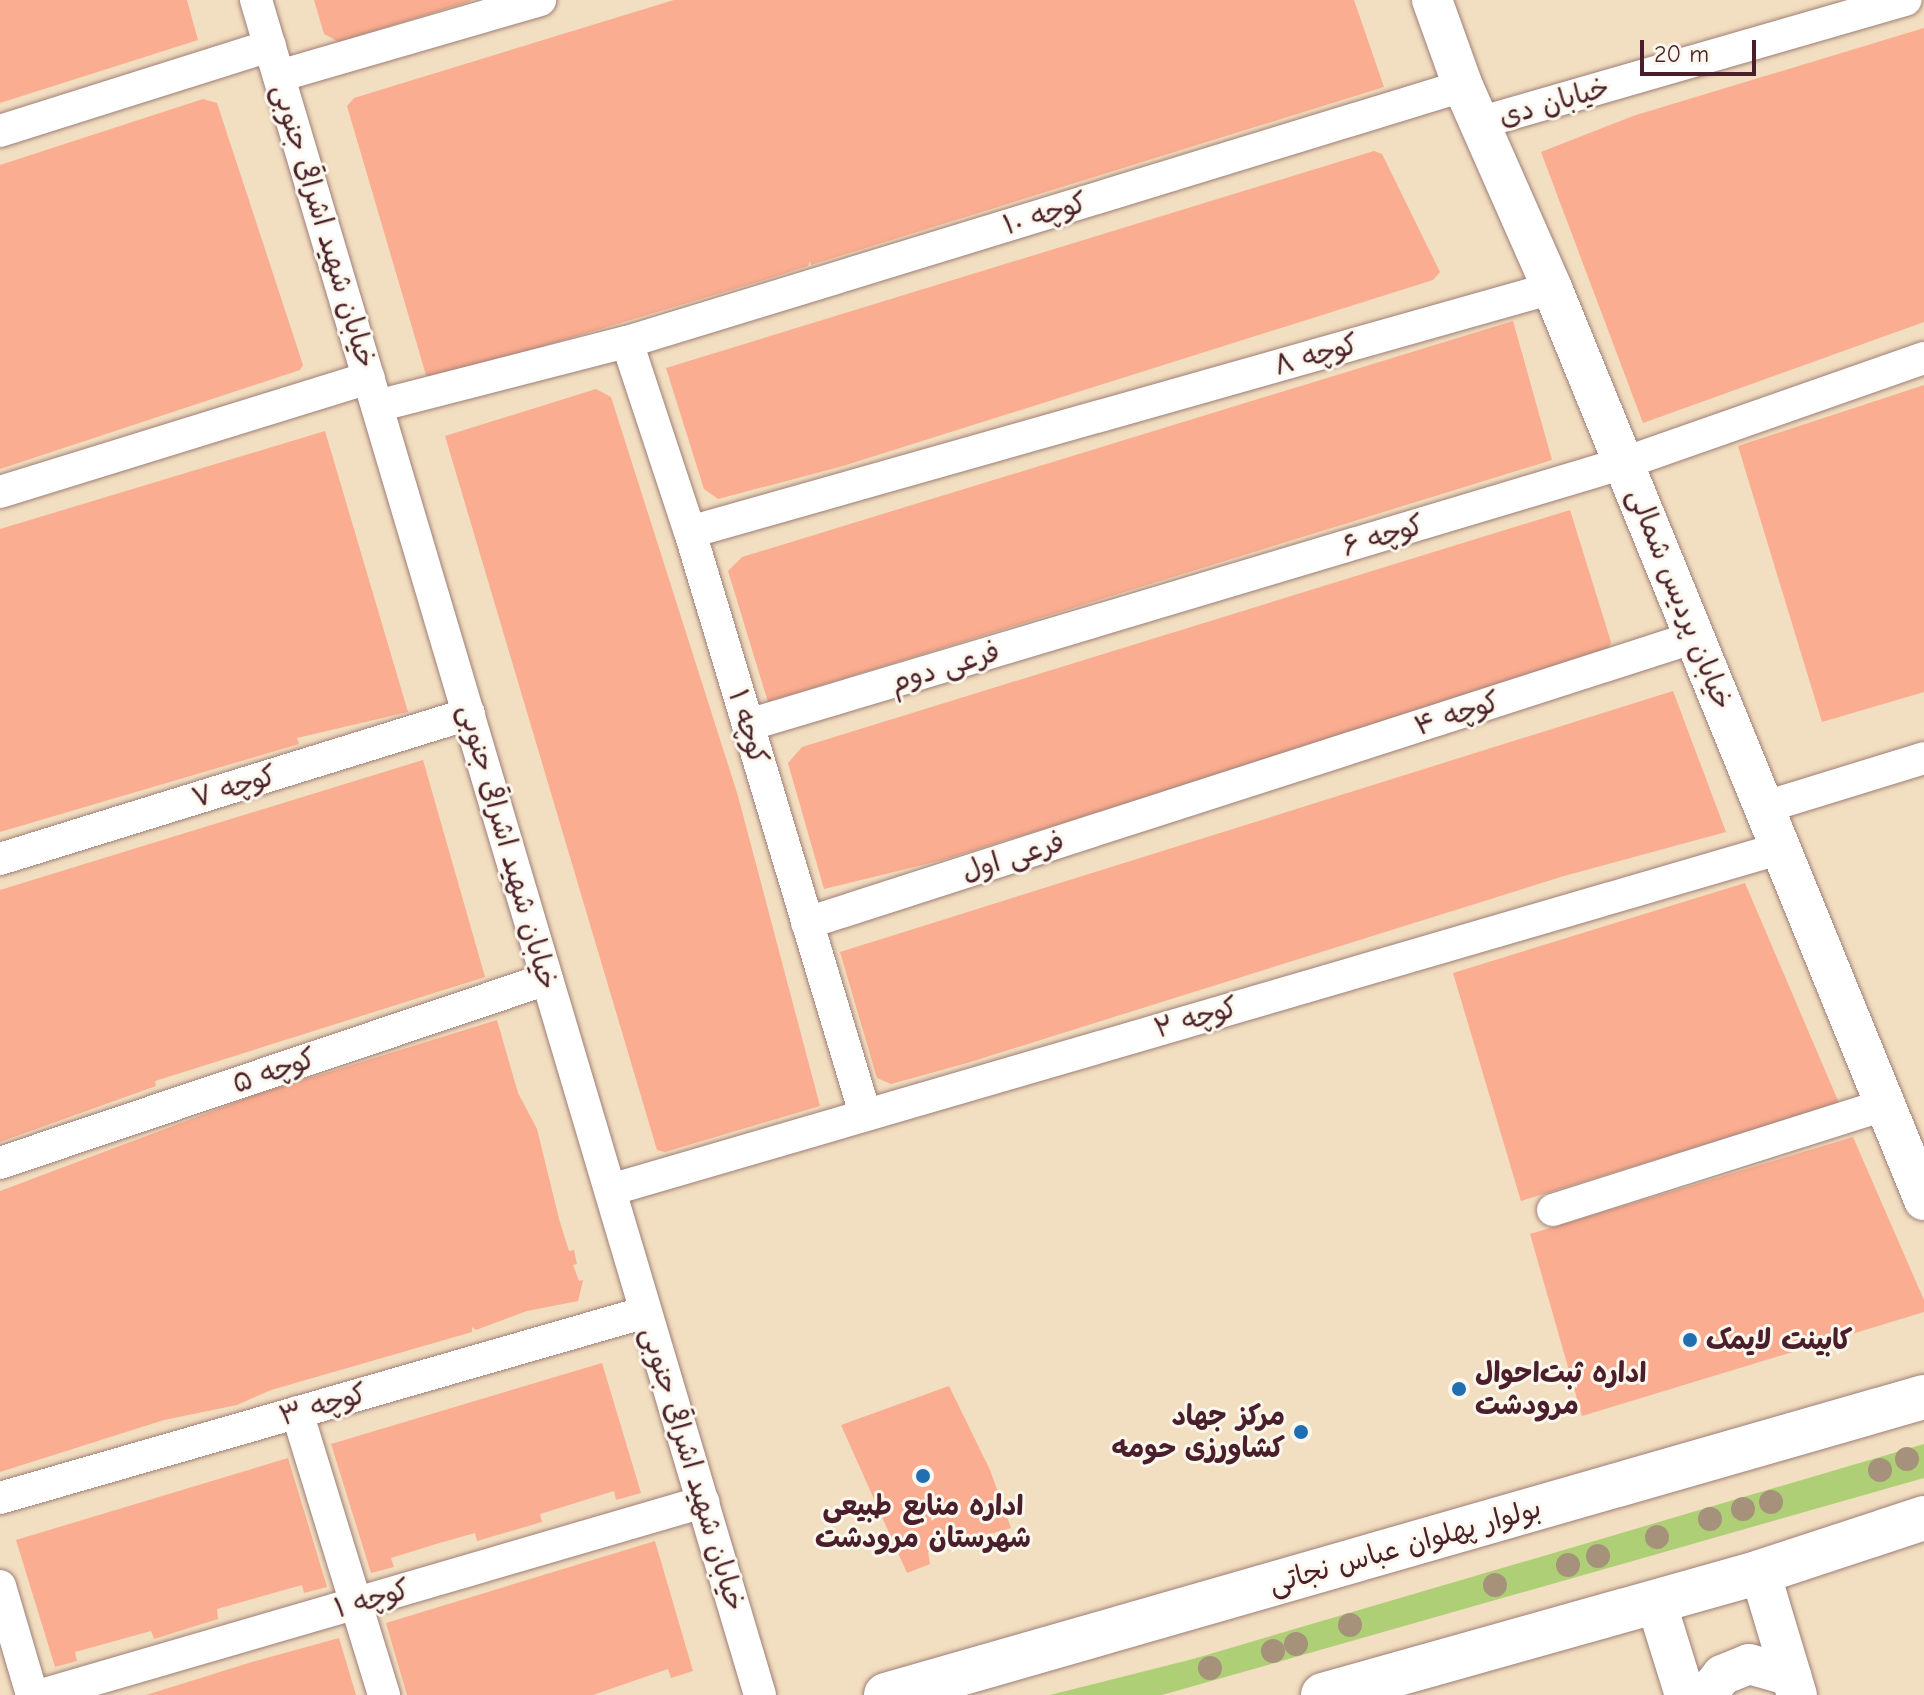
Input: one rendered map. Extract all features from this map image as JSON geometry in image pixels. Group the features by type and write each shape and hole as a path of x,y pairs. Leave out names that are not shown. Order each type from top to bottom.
{"main road":[{"name":"بولوار پهلوان عباس نجاتی","path":"886,1695 1924,1397"},
{"path":"1323,1695 1760,1572 1924,1518"}],"street":[{"name":"خیابان شهید اشراقی جنوبی","path":"256,0 760,1695"},
{"path":"279,76 540,0"},
{"name":"خیابان پردیس شمالی","path":"1432,0 1463,86 1552,288 1924,1200"},
{"name":"خیابان دی","path":"1479,123 1906,0"},
{"path":"0,131 270,46"},
{"name":"کوچه ۱۰","path":"627,342 1463,86"},
{"name":"کوچه ۸","path":"690,532 1552,288"},
{"path":"0,492 373,392 627,342"},
{"name":"کوچه ۱","path":"627,342 690,532 865,1114"},
{"name":"کوچه ۶","path":"1142,608 1624,463 1924,358"},
{"name":"فرعی دوم","path":"748,725 1142,608"},
{"name":"کوچه ۴","path":"1218,791 1695,637"},
{"name":"کوچه ۷","path":"0,859 469,714"},
{"path":"1765,807 1924,758"},
{"name":"فرعی اول","path":"807,923 1218,791"},
{"name":"کوچه ۲","path":"610,1190 1782,848"},
{"name":"کوچه ۵","path":"0,1163 547,979"},
{"path":"1553,1210 1884,1105"},
{"name":"کوچه ۳","path":"0,1498 646,1312"},
{"path":"297,1412 384,1695"},
{"name":"کوچه ۱","path":"41,1695 703,1502"},
{"path":"1760,1572 1794,1686"},
{"path":"0,1586 32,1695"},
{"path":"1656,1602 1685,1695"},
{"path":"1706,1695 1722,1675 1749,1664 1794,1686"}],"green space":[{"path":"1924,1444 1924,1478 1162,1695 1050,1695 1193,1659"}],"building":[{"path":"0,0 187,0 198,40 0,103"},
{"path":"314,0 471,1 339,42 324,34"},
{"path":"674,0 1354,0 1384,87 811,265 810,261 808,266 758,282 433,379 426,375 347,106 354,98"},
{"path":"1924,28 1924,322 1643,423 1541,152 1633,116"},
{"path":"203,99 217,103 303,365 300,370 0,469 0,165"},
{"path":"1374,151 1382,154 1440,272 1433,280 843,466 718,499 704,489 666,368"},
{"path":"1513,321 1552,460 768,702 728,571 742,557"},
{"path":"1924,385 1924,692 1822,722 1738,446"},
{"path":"596,389 611,397 738,796 820,1106 665,1152 657,1150 445,436"},
{"path":"325,431 408,712 297,738 299,744 0,832 0,529"},
{"path":"1570,510 1611,642 1604,657 939,861 824,889 788,763 802,747"},
{"path":"1673,691 1726,832 1564,876 967,1063 891,1084 877,1078 840,952"},
{"path":"423,760 485,977 155,1081 156,1086 0,1142 0,890"},
{"path":"1745,883 1839,1103 1521,1201 1453,973"},
{"path":"497,1020 518,1093 537,1129 559,1219 569,1251 574,1250 577,1264 573,1265 579,1281 583,1280 578,1301 527,1311 476,1330 472,1327 472,1332 271,1390 237,1405 164,1420 0,1472 0,1191 258,1094"},
{"path":"1853,1137 1924,1300 1924,1312 1582,1416 1530,1234"},
{"path":"602,1363 641,1493 616,1500 614,1491 540,1514 542,1522 477,1541 475,1533 391,1558 394,1567 371,1573 331,1444"},
{"path":"949,1386 990,1470 1011,1528 928,1552 930,1564 907,1573 841,1425"},
{"path":"288,1458 327,1587 304,1593 302,1585 217,1609 218,1619 154,1639 151,1631 75,1652 77,1661 55,1667 16,1540"},
{"path":"655,1541 693,1671 671,1678 668,1669 593,1695 407,1695 386,1623"},
{"path":"339,1638 356,1695 146,1695 252,1662"}],"place":[{"name":"کابینت لایمک","path":"1690,1340"},
{"name":"اداره ثبت‌احوال مرودشت","path":"1459,1389"},
{"name":"مرکز جهاد کشاورزی حومه","path":"1301,1432"},
{"name":"اداره منابع طبیعی شهرستان مرودشت","path":"923,1476"}]}
